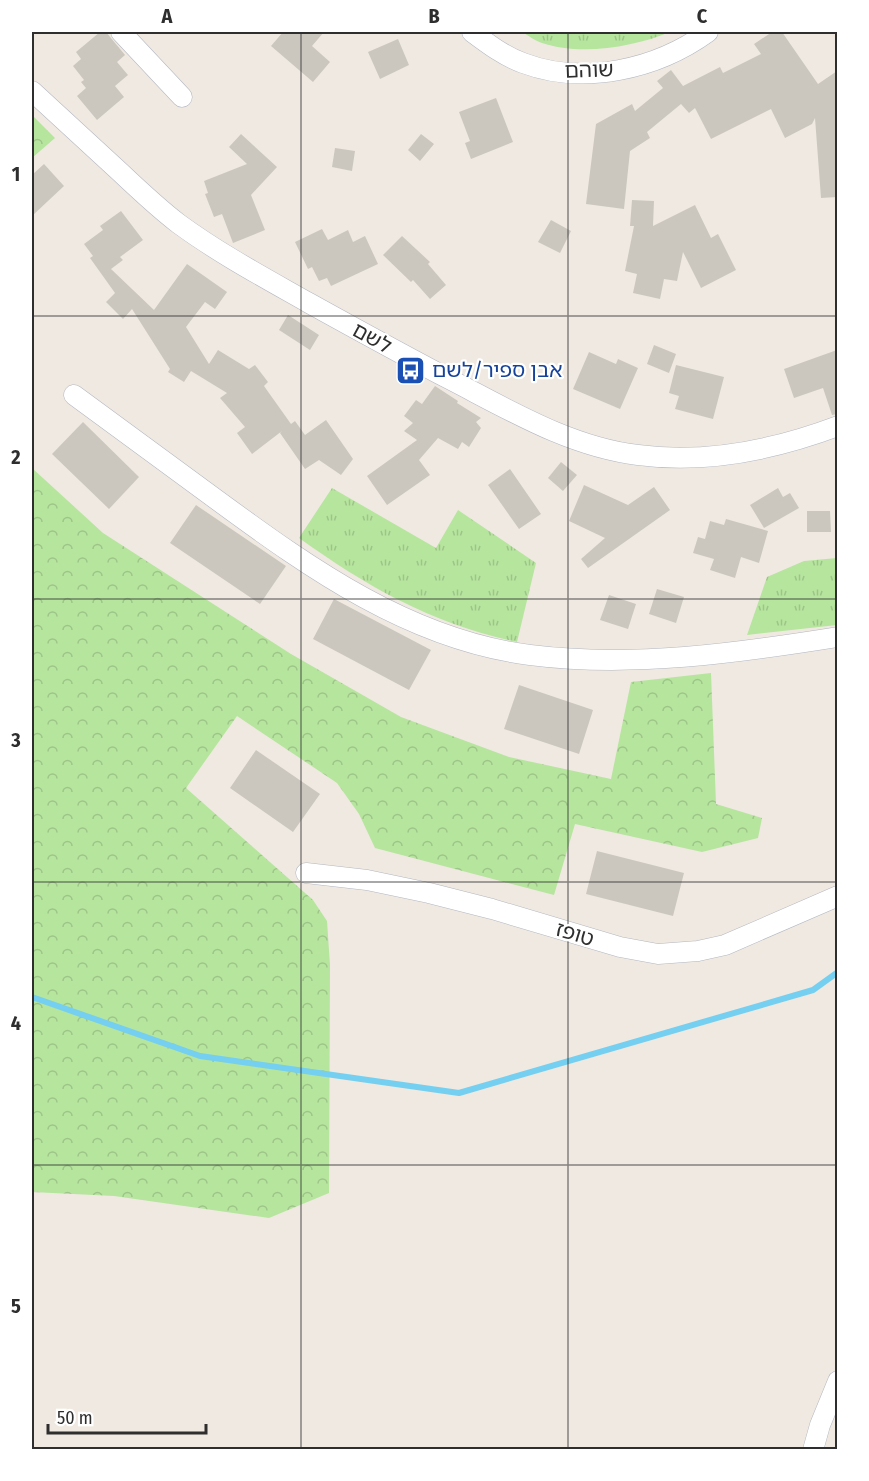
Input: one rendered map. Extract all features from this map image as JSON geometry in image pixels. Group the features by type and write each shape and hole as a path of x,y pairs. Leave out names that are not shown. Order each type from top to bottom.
{"street":[{"path":"121,32 182,97"},
{"name":"שוהם","path":"472,32 502,53 523,63 545,70 591,74 637,66 681,48 708,32"},
{"name":"לשם","path":"32,91 161,209 218,250 260,276 406,356 561,435 612,451 665,458 692,458 759,449 810,436 837,426"},
{"path":"74,395 311,567 376,605 448,635 487,647 528,655 571,659 687,656 837,637"},
{"name":"טופז","path":"306,873 367,880 419,891 492,909 620,947 658,954 691,952 725,945 837,896"},
{"path":"813,1449 837,1381"}],"green space":[{"path":"522,32 670,32 624,46 573,49 539,42"},
{"path":"32,115 55,138 32,158"},
{"path":"32,468 103,533 291,654 401,717 509,757 611,779 631,682 711,673 716,804 762,818 758,838 702,852 575,824 554,895 375,848 359,814 337,783 237,716 186,788 313,900 327,921 330,965 329,1193 269,1218 114,1196 32,1192"},
{"path":"332,488 436,548 458,510 536,563 517,642 457,625 403,602 351,573 299,538"},
{"path":"837,558 837,625 747,635 767,577 804,561"}],"building":[{"path":"100,32 106,32 125,55 117,62 128,75 115,86 124,97 97,120 77,96 86,88 81,82 84,80 73,66 81,59 76,52"},
{"path":"283,32 324,32 312,46 330,62 313,82 271,46"},
{"path":"772,32 782,32 818,84 837,71 837,197 821,198 815,118 812,124 785,138 771,109 711,139 695,108 689,113 681,104 647,132 650,138 630,151 624,209 586,204 596,124 632,104 635,111 663,88 657,81 671,70 683,86 720,67 723,73 761,54 754,44"},
{"path":"398,39 409,65 380,79 368,52"},
{"path":"496,98 513,142 471,159 465,143 470,141 459,112"},
{"path":"241,134 277,167 251,195 265,230 233,243 222,214 214,217 205,194 208,193 204,181 247,164 229,147"},
{"path":"421,134 434,144 420,161 408,150"},
{"path":"335,148 355,151 352,171 332,167"},
{"path":"44,164 64,186 32,216 32,175"},
{"path":"632,200 654,201 653,226 695,205 711,238 718,234 736,270 701,288 683,252 677,281 664,279 660,299 633,293 637,274 625,271 634,226 630,226"},
{"path":"121,211 143,240 120,257 123,260 111,269 154,310 187,264 227,292 215,309 205,302 186,327 209,364 218,350 249,369 255,365 268,382 264,386 291,424 295,421 305,435 326,420 353,459 341,475 319,460 305,469 280,433 282,431 252,454 237,433 245,427 220,398 227,393 191,371 184,382 168,372 170,369 132,309 123,319 106,302 115,293 90,258 93,256 84,244 103,230 100,226"},
{"path":"551,220 571,231 560,253 538,242"},
{"path":"322,229 328,240 348,230 353,242 365,236 378,264 331,286 327,278 319,281 312,267 308,269 295,242"},
{"path":"402,236 430,262 428,264 446,285 430,299 413,280 411,282 383,255"},
{"path":"288,315 319,335 310,350 279,330"},
{"path":"654,345 676,354 669,373 647,364"},
{"path":"837,350 837,414 832,415 823,388 794,398 784,369"},
{"path":"589,352 616,364 618,359 638,368 620,409 573,389"},
{"path":"676,365 724,377 713,419 675,409 679,396 669,393"},
{"path":"435,386 481,418 476,422 481,428 469,447 462,442 458,449 438,438 419,460 430,475 387,505 367,476 417,440 404,431 413,423 404,416 416,400 422,404"},
{"path":"83,422 139,477 109,509 52,454"},
{"path":"561,462 577,475 563,491 548,478"},
{"path":"510,469 541,514 519,529 488,485"},
{"path":"584,485 628,505 654,487 670,510 588,568 581,559 605,538 569,521"},
{"path":"778,488 783,497 790,493 799,508 764,528 750,505"},
{"path":"196,505 286,566 260,604 170,543"},
{"path":"807,511 830,511 831,532 807,532"},
{"path":"726,519 768,531 759,563 741,557 735,578 710,570 714,559 693,553 698,537 705,539 710,521 724,525"},
{"path":"657,589 684,597 676,623 649,614"},
{"path":"609,595 636,604 628,629 600,620"},
{"path":"334,599 431,650 409,690 313,639"},
{"path":"519,685 593,710 579,754 504,729"},
{"path":"256,750 320,794 293,832 230,788"},
{"path":"597,851 684,873 673,916 586,894"}],"waterway":[{"path":"32,997 200,1056 459,1093 813,990 838,972"}],"place":[{"name":"אבן ספיר/לשם","path":"411,370"}]}
